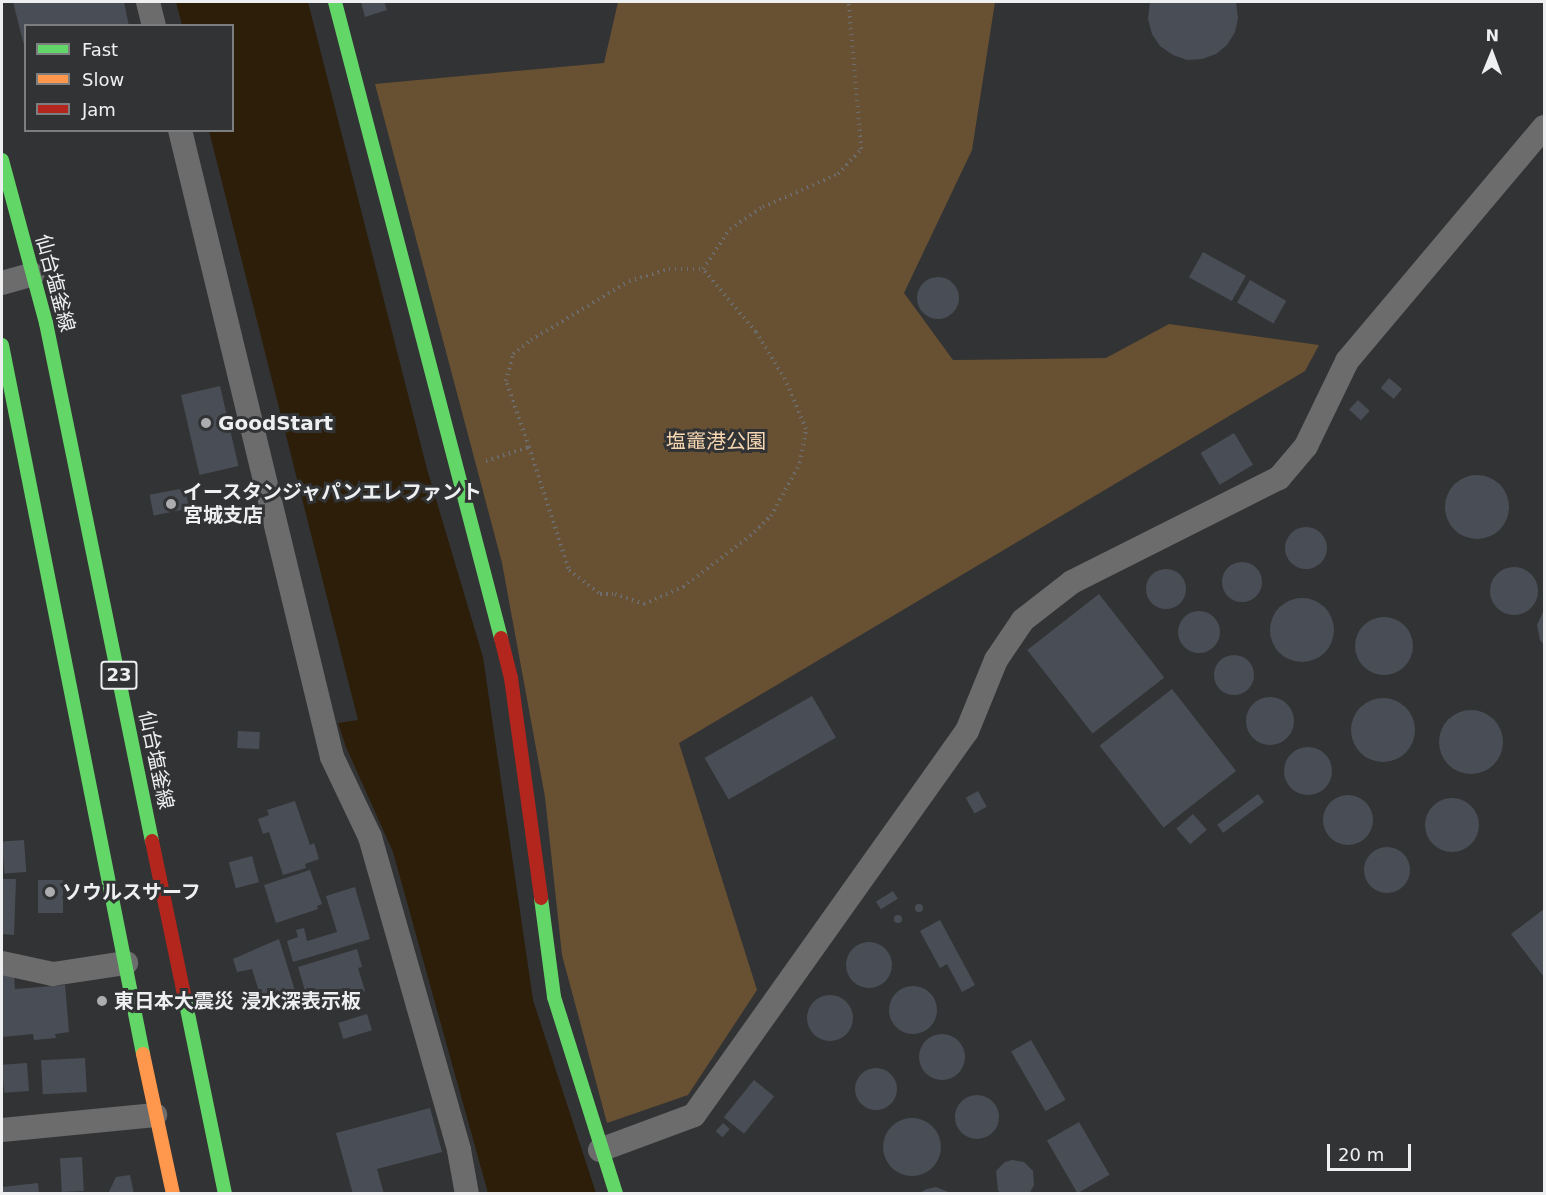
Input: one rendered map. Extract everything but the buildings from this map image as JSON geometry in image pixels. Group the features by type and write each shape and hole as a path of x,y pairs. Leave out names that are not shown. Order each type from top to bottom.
{"main road":[{"path":"335,2 511,678 554,997 600,1150 616,1194"},
{"name":"仙台塩釜線","path":"2,160 46,323 225,1194"},
{"name":"23","path":"2,345 155,1115 173,1194"}],"street":[{"path":"148,2 154,24"},
{"path":"600,1150 694,1115 967,731 996,660 1023,620 1072,582 1279,478 1306,446 1347,361 1545,127"},
{"path":"180,132 332,757 370,837 459,1150 467,1194"},
{"path":"2,283 33,274"},
{"path":"2,963 53,974 126,963"},
{"path":"2,1130 155,1115"}],"path":[{"path":"703,269 730,229 763,207 838,174 861,149 849,2"},
{"path":"669,268 703,269 756,332 785,379 806,429 800,463 771,516 719,562 683,587 644,604 615,594 600,594 569,570 529,447 506,381 513,354 531,340 629,281 669,268"},
{"path":"457,470 529,447"}],"green space":[{"name":"塩竈港公園","path":"618,2 995,2 972,150 904,293 953,360 1106,358 1169,324 1319,345 1305,371 679,743 757,990 688,1095 607,1123 562,955 545,797 502,563 375,84 604,63"}],"shaded area":[{"path":"176,2 308,2 427,469 483,657 533,1000 596,1193 488,1193 393,852 346,747 338,723 358,720 209,132 234,132 234,24 182,24"}],"traffic: fast":[{"path":"335,2 501,638"},
{"path":"2,160 46,323 152,841"},
{"path":"2,345 143,1054"},
{"path":"541,898 554,997 616,1194"},
{"path":"185,999 225,1194"}],"traffic: slow":[{"path":"143,1054 173,1194"}],"traffic: jam":[{"path":"501,638 511,678 541,898"},
{"path":"152,841 185,999"}],"place":[{"name":"GoodStart","path":"206,423"},
{"name":"イースタンジャパンエレファント 宮城支店","path":"171,504"},
{"name":"ソウルスサーフ","path":"50,892"},
{"name":"東日本大震災 浸水深表示板","path":"102,1001"}]}
